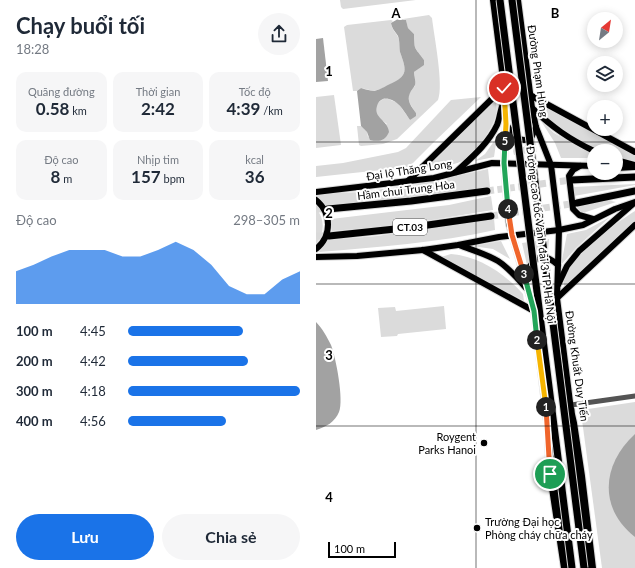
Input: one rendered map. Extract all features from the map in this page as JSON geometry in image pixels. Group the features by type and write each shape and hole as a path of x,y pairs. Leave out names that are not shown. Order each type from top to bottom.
{"highway":[{"name":"Đường cao tốc Vành đai 3 TP. Hà Nội","path":"500,0 572,568"},
{"name":"Đường cao tốc Vành đai 3 TP. Hà Nội","path":"512,0 584,568"},
{"path":"571,180 635,177"},
{"path":"577,203 635,190"},
{"name":"Hầm chui Trung Hòa","path":"328,209 411,201 487,191"},
{"name":"CT.03","path":"329,236 414,227 491,216"},
{"path":"571,408 570,423 588,568"},
{"path":"548,417 568,568"}],"main road":[{"path":"493,0 504,88 506,124 504,163 509,224 534,311 548,417 547,430 550,474 564,568"},
{"name":"Đường Phạm Hùng","path":"518,0 532,108 536,127 551,165"},
{"path":"407,182 504,88"},
{"path":"530,95 635,152"},
{"path":"455,173 479,150 492,133 497,124 504,98"},
{"path":"532,108 547,123 565,136 587,147"},
{"path":"506,124 513,135 524,140 531,138 536,127"},
{"path":"623,162 635,166"},
{"name":"Đại lộ Thăng Long","path":"316,192 407,182 455,173 492,163 587,166"},
{"name":"Đường Khuất Duy Tiến","path":"551,165 559,230 557,298 571,408 582,476 593,568"},
{"path":"582,166 572,170 570,176 573,209 576,214 592,219"},
{"path":"623,167 635,166"},
{"path":"316,200 324,208 328,225 324,241 316,250"},
{"path":"316,257 357,256 423,250 512,235 559,230 583,225 592,219 635,202"},
{"path":"557,288 567,266 580,251 635,202"},
{"path":"557,298 635,225"},
{"path":"458,245 498,261 511,271 527,289"},
{"path":"423,250 534,311"},
{"path":"524,276 535,259 541,257 547,257 558,265"}],"street":[{"path":"571,408 635,396"}],"shaded area":[{"path":"340,0 416,0 343,9 341,7"},
{"path":"429,15 432,18 438,60 440,93 438,100 397,139 383,144 359,145 357,126 361,126 367,132 368,137 387,124 379,118 375,110 379,102 383,99 386,98 398,103 410,120 416,113 410,103 409,97 415,86 414,72 423,65 424,60 415,46 414,34 408,28 406,20 403,19"},
{"path":"398,19 406,20 408,28 414,34 414,43 416,48 424,60 424,65 414,72 415,85 409,96 409,101 416,113 416,116 410,120 395,101 383,99 378,103 376,110 389,132 384,139 376,141 370,140 367,132 361,126 357,91 361,88 373,91 379,90 396,81 403,75 404,63 400,52 399,38 391,23"},
{"path":"393,21 391,23 392,27 399,40 400,52 404,63 403,75 396,82 379,90 361,88 357,91 353,91 344,27 347,25"},
{"path":"323,38 328,81 316,82 316,39"},
{"path":"334,95 341,145 316,148 316,97"},
{"path":"481,97 409,167 316,177 316,166 343,163 398,152 406,148 451,100"},
{"path":"495,99 497,111 491,127 483,141 467,158 458,163 426,168"},
{"path":"539,104 587,129 587,136 600,136 616,144 587,144 558,129 547,118"},
{"path":"541,121 554,133 587,151 587,158 561,158 555,143"},
{"path":"534,136 537,152 514,155 513,151 515,144 520,147 524,147"},
{"path":"497,137 494,157 475,161 485,154"},
{"path":"623,148 635,154 635,161 623,158"},
{"path":"488,169 490,187 327,207 316,196 316,194 360,192 414,185"},
{"path":"635,185 574,196 573,187"},
{"path":"491,196 493,210 401,225 332,231 331,219 449,205"},
{"path":"607,200 616,202 583,213 577,210 578,207"},
{"path":"316,208 321,217 323,226 321,235 316,244"},
{"path":"635,211 635,222 565,290 564,281 574,261 605,232"},
{"path":"610,217 576,248 561,265 567,234 586,230"},
{"path":"494,218 495,230 407,244 319,252 328,240 377,236"},
{"path":"549,239 548,252 534,252 527,265 522,243"},
{"path":"501,241 510,259 493,249 472,246"},
{"path":"451,254 472,258 491,267 500,273 523,294 524,301 441,257"},
{"path":"444,306 446,329 381,337 378,308 395,307 396,311"},
{"path":"316,322 326,336 333,351 339,379 341,398 339,412 335,419 327,426 316,430"},
{"path":"635,402 635,568 602,568 582,420 588,409"},
{"path":"635,434 635,537 623,525 615,513 610,500 609,486 611,472 616,459 624,446"}],"tunnel":[{"path":"487,191 571,180"},
{"path":"491,216 577,203"},
{"path":"316,209 328,209"},
{"path":"316,236 329,236"}],"place":[{"name":"Roygent Parks Hanoi","path":"484,443"},
{"name":"Trường Đại học Phòng cháy chữa cháy","path":"477,528"}],"route":[{"path":"504,88 506,124 504,163 509,224 534,311 541,374 548,417 547,430 550,474"}]}
